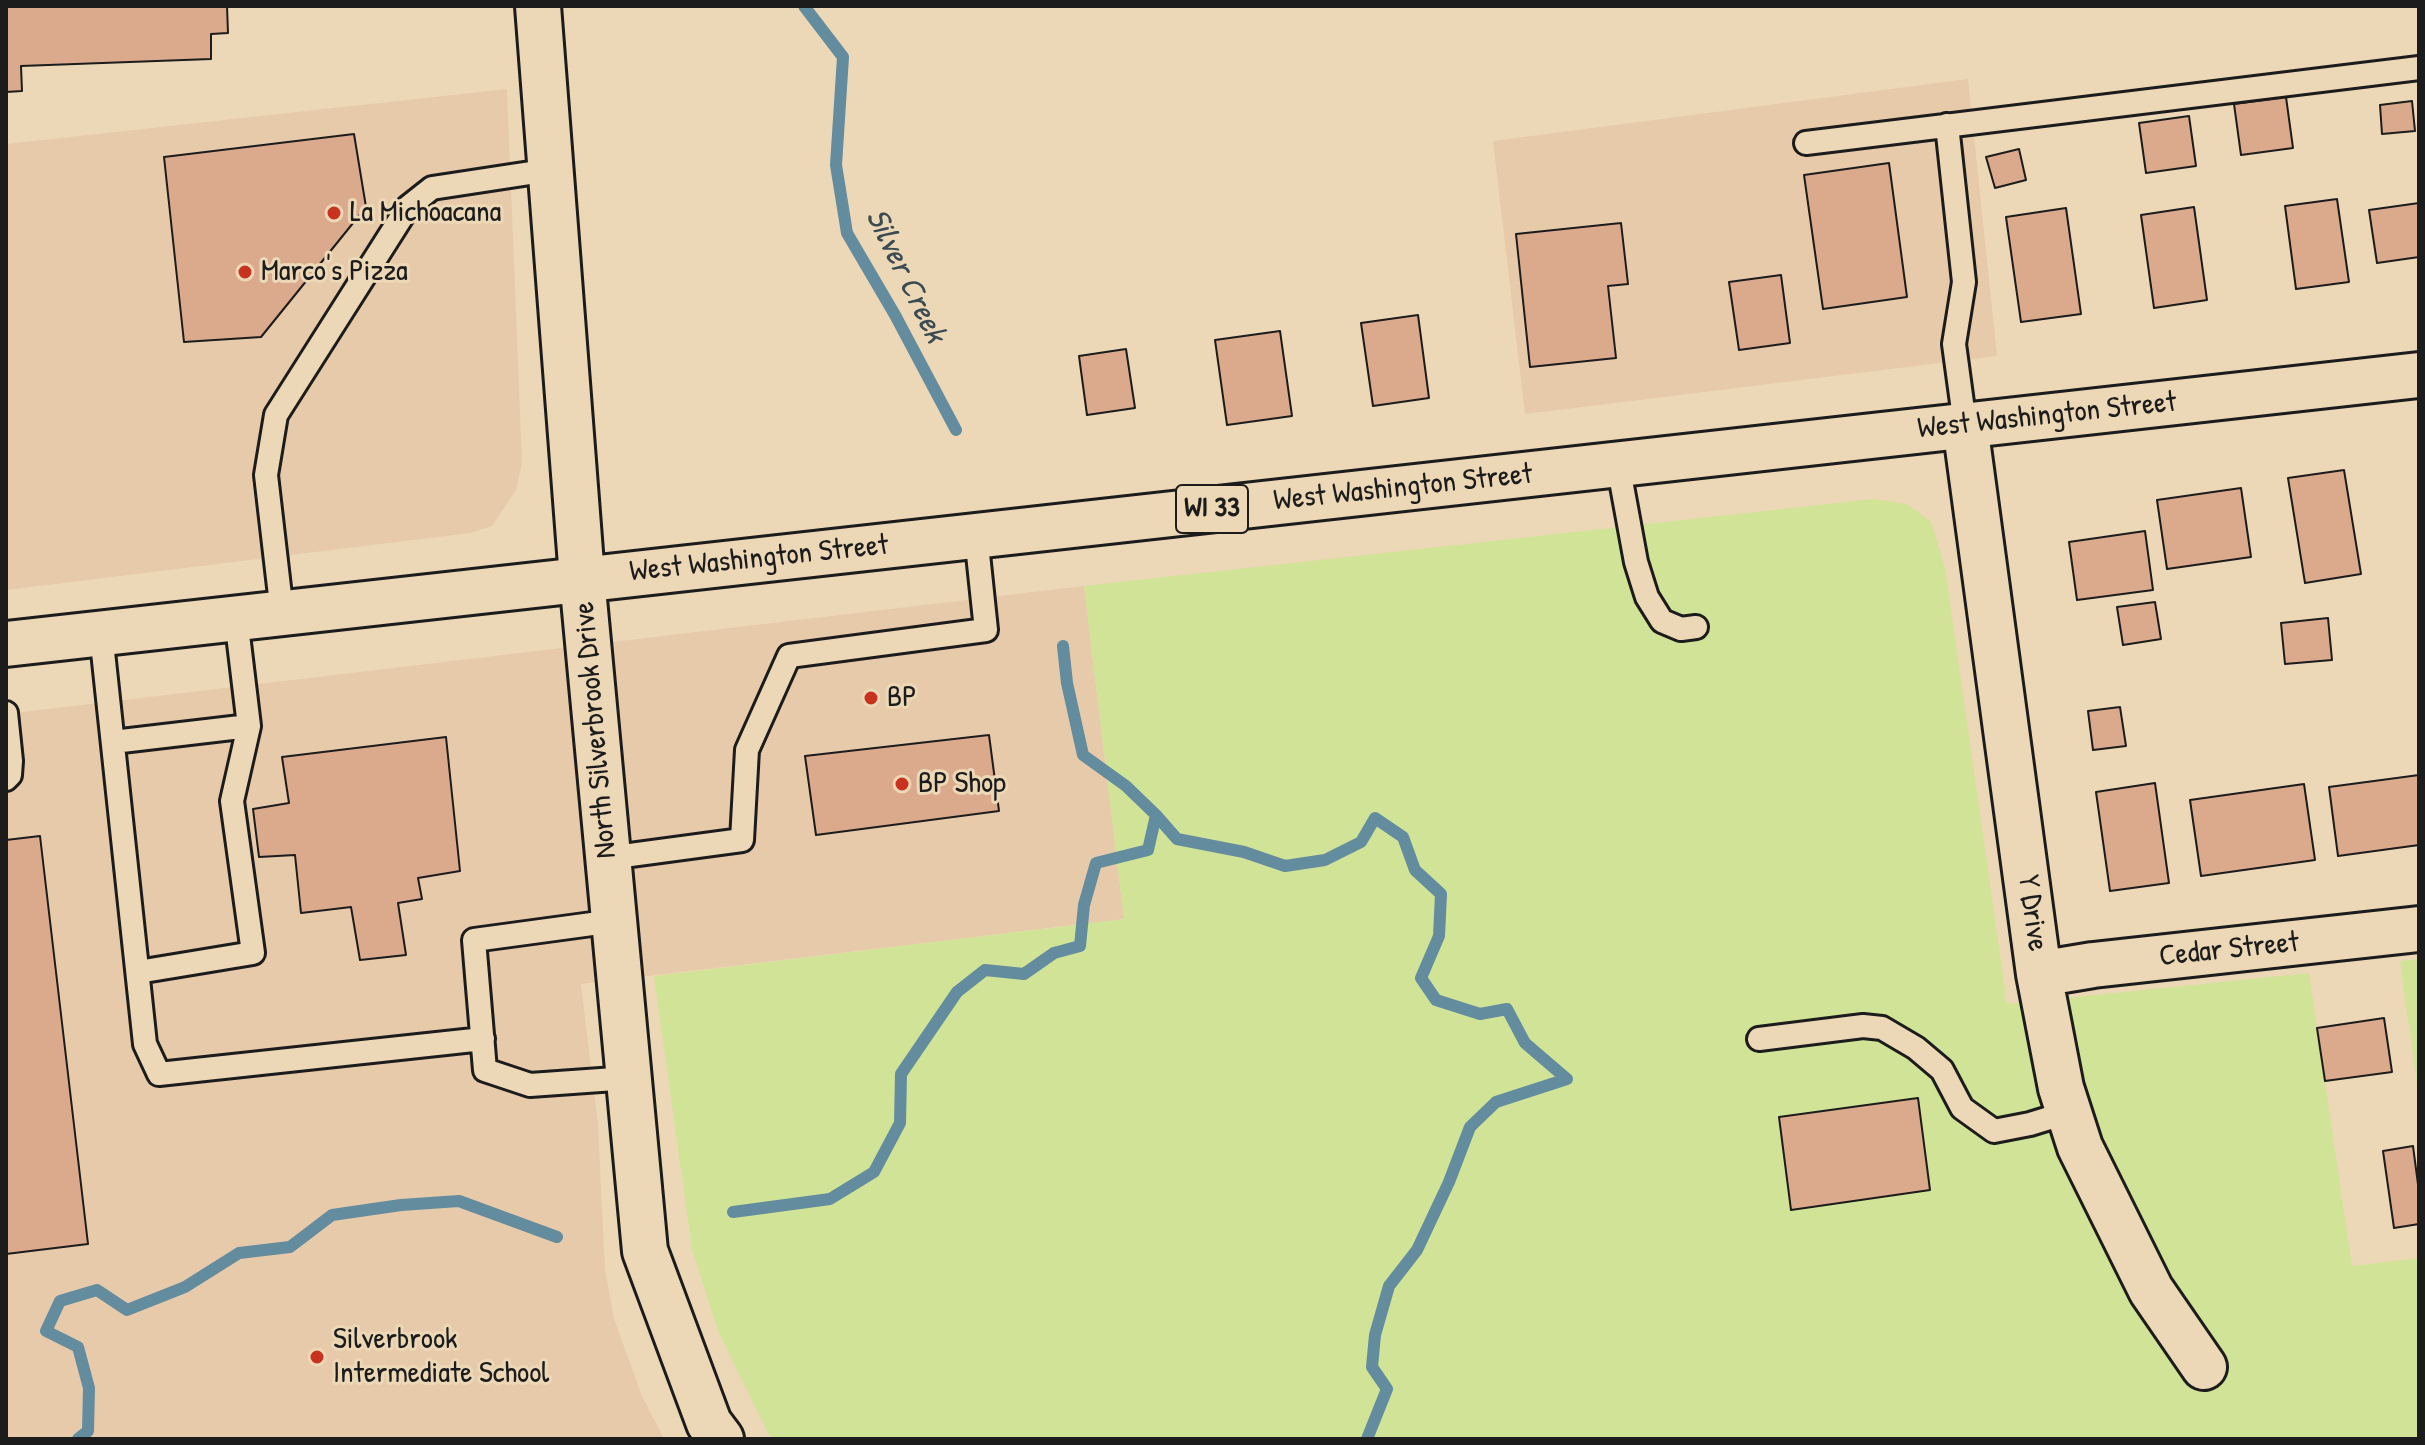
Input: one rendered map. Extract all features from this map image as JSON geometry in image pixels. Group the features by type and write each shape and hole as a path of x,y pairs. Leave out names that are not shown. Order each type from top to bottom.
{"street":[{"name":"North Silverbrook Drive","path":"538,6 582,578 645,1251 709,1423 721,1439"},
{"name":"West Washington Street","path":"6,644 2419,375"},
{"name":"Y Drive","path":"1965,425 2039,974 2061,1088 2086,1160 2151,1290 2204,1367"},
{"name":"Cedar Street","path":"2039,974 2093,965 2419,929"}],"lane":[{"path":"1806,143 2419,68"},
{"path":"1947,125 1964,282 1954,344 1965,425"},
{"path":"282,613 266,475 276,415 408,207 432,188 550,170"},
{"path":"1618,464 1636,562 1647,597 1662,621 1681,629 1696,627"},
{"path":"608,858 742,840 747,750 789,656 986,630 976,535"},
{"path":"138,972 253,953 232,801 249,726 236,618"},
{"path":"101,633 145,1044 159,1074 483,1039"},
{"path":"6,713 11,761 10,775 6,779"},
{"path":"113,742 249,726"},
{"path":"614,921 474,940 485,1070 530,1085 629,1078"},
{"path":"1759,1039 1863,1026 1882,1028 1916,1048 1942,1070 1962,1108 1994,1131 2069,1112"}],"shaded area":[{"path":"1968,79 1997,356 1525,414 1493,141"},
{"path":"507,89 522,463 516,490 492,526 470,533 6,590 6,144"},
{"path":"1084,586 1124,919 581,984 598,1124 605,1270 614,1319 642,1396 664,1439 6,1439 6,714"}],"green space":[{"path":"1873,499 1907,504 1931,522 1945,568 2007,1004 2309,973 2352,1266 2419,1258 2419,1439 771,1439 718,1331 692,1249 654,976 1124,919 1084,586"},
{"path":"2419,959 2419,1099 2400,961"}],"building":[{"path":"6,6 227,6 228,33 211,34 211,59 21,66 22,91 6,92"},
{"path":"2286,97 2293,148 2241,155 2234,104"},
{"path":"2412,101 2415,131 2382,134 2380,105"},
{"path":"2189,116 2196,166 2146,173 2139,123"},
{"name":"Marco's Pizza","path":"354,134 366,207 261,337 184,342 164,157"},
{"path":"2019,149 2026,180 1995,188 1986,157"},
{"path":"1889,163 1907,297 1823,309 1804,175"},
{"path":"2337,199 2349,282 2296,289 2285,206"},
{"path":"2419,203 2419,257 2377,263 2369,210"},
{"path":"2194,207 2207,300 2154,308 2141,215"},
{"path":"2066,208 2081,314 2021,322 2006,217"},
{"path":"1621,223 1628,284 1608,286 1616,358 1530,367 1516,234"},
{"path":"1781,275 1790,343 1739,350 1729,282"},
{"path":"1418,315 1429,398 1373,406 1361,323"},
{"path":"1280,331 1292,416 1227,425 1215,340"},
{"path":"1126,349 1135,408 1087,415 1079,356"},
{"path":"2344,470 2361,574 2305,583 2288,478"},
{"path":"2241,488 2251,557 2167,569 2157,500"},
{"path":"2145,531 2153,590 2077,600 2069,542"},
{"path":"2155,602 2161,639 2123,645 2117,607"},
{"path":"2328,618 2332,660 2285,664 2281,623"},
{"path":"2120,707 2126,746 2093,750 2088,711"},
{"name":"BP Shop","path":"989,735 999,811 816,835 805,756"},
{"path":"446,737 460,871 418,878 422,899 398,903 406,955 360,960 351,907 301,913 295,855 259,857 253,809 289,803 282,757"},
{"path":"2419,775 2419,845 2338,856 2329,787"},
{"path":"2155,783 2169,883 2110,891 2096,792"},
{"path":"2304,784 2315,860 2201,876 2190,800"},
{"path":"40,836 88,1244 6,1254 6,840"},
{"path":"2384,1018 2392,1072 2325,1081 2317,1028"},
{"path":"1918,1098 1930,1190 1791,1210 1779,1117"},
{"path":"2413,1146 2419,1192 2419,1224 2394,1228 2383,1151"}],"waterway":[{"name":"Silver Creek","path":"804,6 843,57 836,165 847,233 956,430"},
{"name":"Silver Creek","path":"733,1212 830,1199 874,1172 900,1123 901,1074 957,992 985,970 1024,974 1054,953 1080,946 1084,905 1096,863 1148,850 1156,815 1126,786 1083,755 1067,683 1063,646"},
{"path":"1156,815 1177,839 1244,852 1285,866 1325,860 1361,842 1375,818 1403,837 1415,870 1441,894 1439,936 1421,978 1436,1000 1480,1014 1507,1009 1525,1043 1567,1079 1496,1102 1470,1127 1449,1182 1417,1250 1389,1286 1375,1335 1372,1367 1387,1389 1367,1439"},
{"name":"Silver Creek","path":"78,1439 88,1431 89,1388 78,1347 46,1331 60,1301 97,1290 127,1310 185,1287 239,1253 290,1247 332,1215 401,1205 459,1201 557,1237"}],"place":[{"name":"La Michoacana","path":"334,213"},
{"name":"Marco's Pizza","path":"245,272"},
{"name":"BP","path":"871,698"},
{"name":"BP Shop","path":"902,784"},
{"name":"Silverbrook Intermediate School","path":"317,1357"}]}
